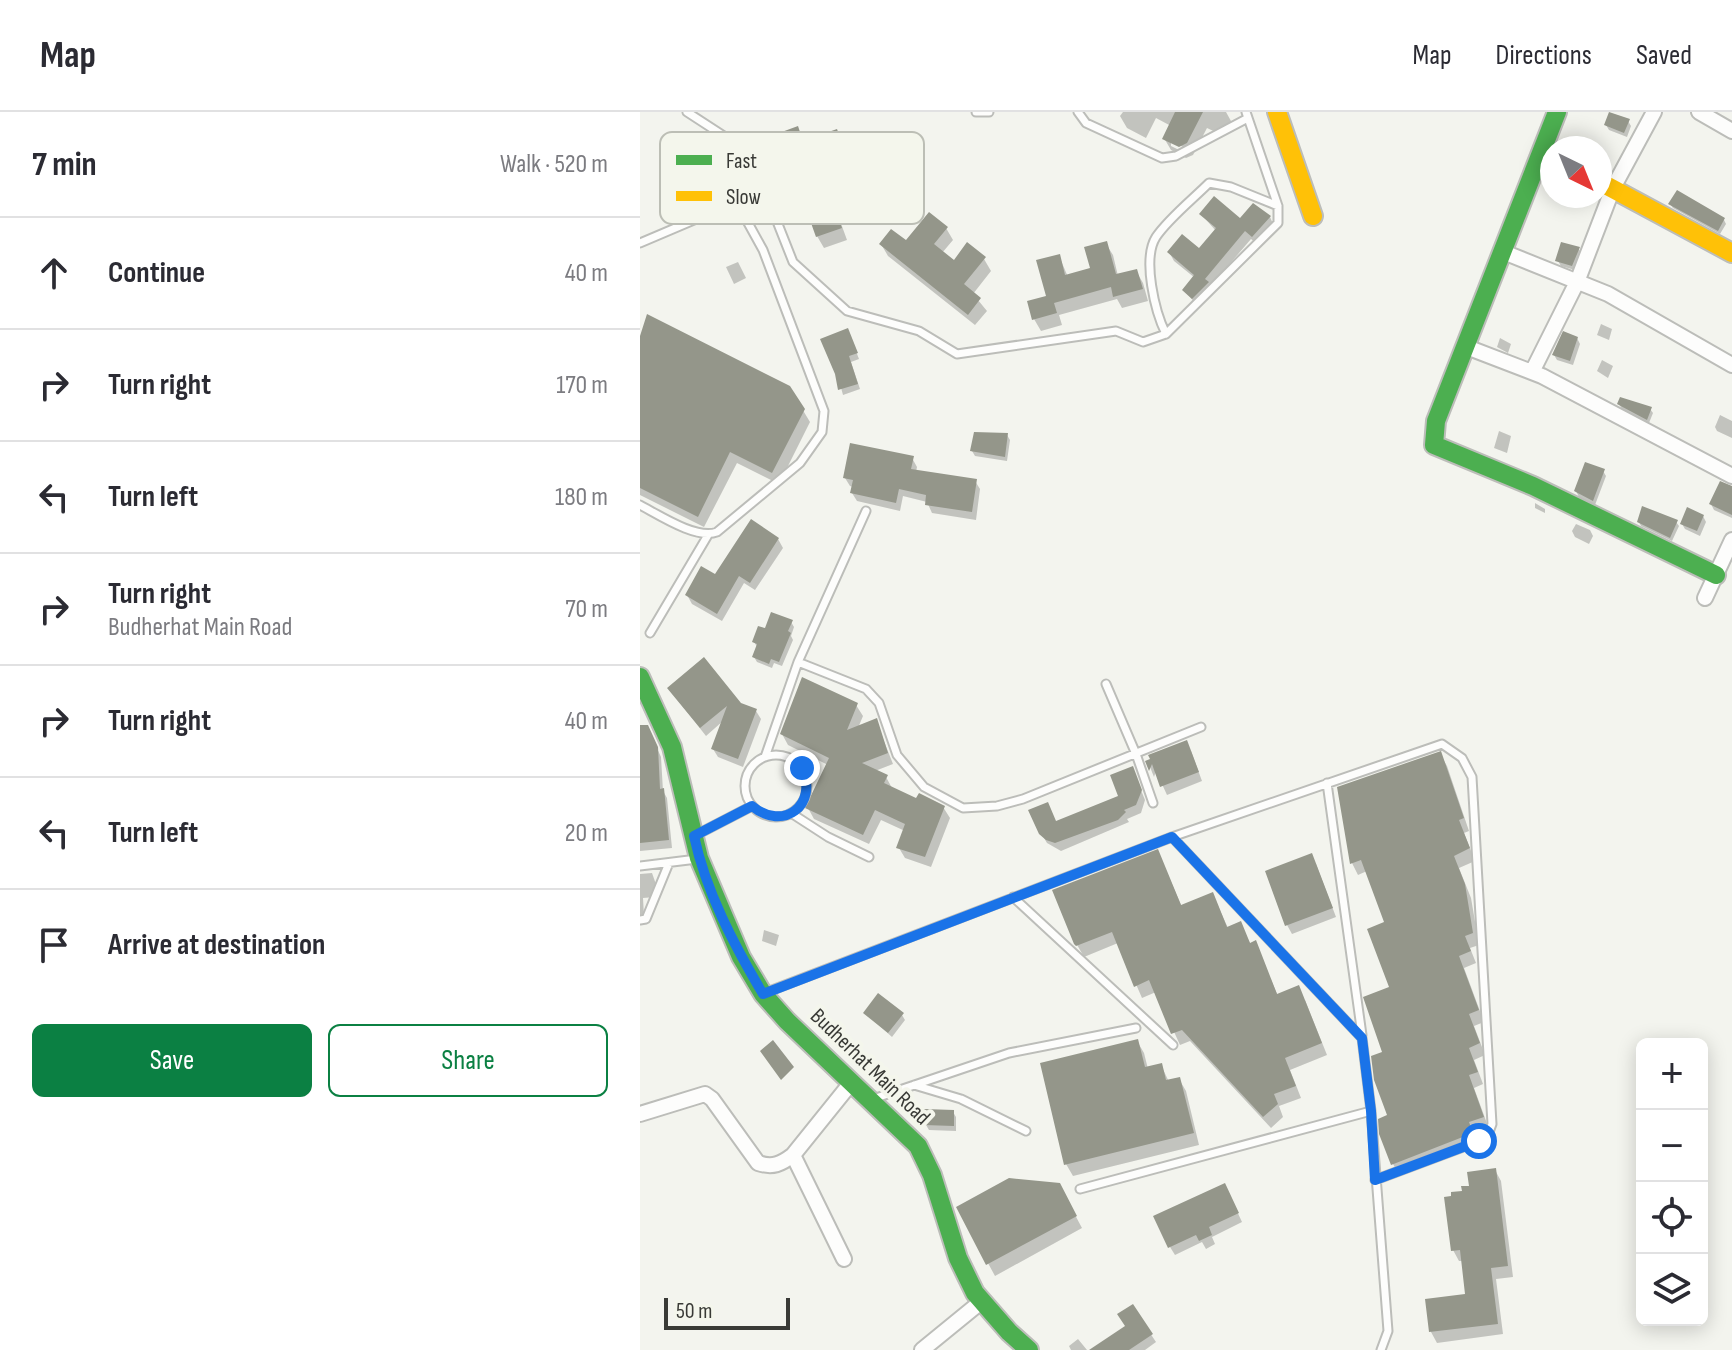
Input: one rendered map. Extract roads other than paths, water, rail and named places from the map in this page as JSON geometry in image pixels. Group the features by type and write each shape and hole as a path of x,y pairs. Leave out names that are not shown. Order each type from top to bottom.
{"street":[{"path":"1277,112 1313,216"},
{"path":"1551,136 1557,112"},
{"path":"1612,176 1654,112"},
{"path":"1699,112 1732,131"},
{"path":"1540,167 1501,251 1464,346 1436,421 1434,445 1533,486 1716,575"},
{"path":"1612,188 1732,253"},
{"path":"1532,372 1577,282 1599,208"},
{"path":"1501,251 1608,294 1732,365"},
{"path":"1464,346 1532,372 1732,476"},
{"path":"1705,598 1731,547"},
{"name":"Budherhat Main Road","path":"640,677 672,747 699,858 741,957 763,994 918,1146 950,1226 958,1258 975,1293 976,1307 1029,1350"},
{"path":"640,1114 705,1094 712,1099 758,1163 769,1167 781,1164 793,1155 851,1083"},
{"path":"793,1155 844,1259"},
{"path":"922,1350 976,1307"}],"lane":[{"path":"687,112 718,132"},
{"path":"976,112 989,112"},
{"path":"778,224 793,262 847,311 919,331 957,354 1116,331 1143,342 1166,334 1278,223 1278,206 1247,115 1176,156 1162,158 1086,123 1078,112"},
{"path":"1166,334 1158,318 1149,266 1155,238 1209,183 1231,187 1278,206"},
{"path":"640,243 685,224"},
{"path":"640,505 697,533 708,535 717,532 800,463 822,432 824,411 763,250 749,224"},
{"path":"765,757 785,755 802,768 808,788 805,798 791,813 770,816 752,806 747,797 746,778 750,769 765,757 798,662 866,511"},
{"path":"650,633 708,535"},
{"path":"798,662 866,689 879,703 897,755 924,787 963,808 997,806 1023,799 1201,727"},
{"path":"1106,684 1153,803"},
{"path":"763,994 1172,837 1442,744 1462,758 1472,777 1492,1124 1489,1132 1479,1141 1375,1180"},
{"path":"1327,783 1371,1111 1388,1331 1381,1350"},
{"path":"694,836 752,806"},
{"path":"791,813 828,837 869,857"},
{"path":"1172,837 1362,1038"},
{"path":"640,866 699,858"},
{"path":"640,920 646,919 669,863"},
{"path":"1013,897 1173,1045"},
{"path":"871,1100 1009,1053 1136,1028"},
{"path":"914,1085 961,1099 1026,1131"},
{"path":"1080,1189 1371,1111"}]}
